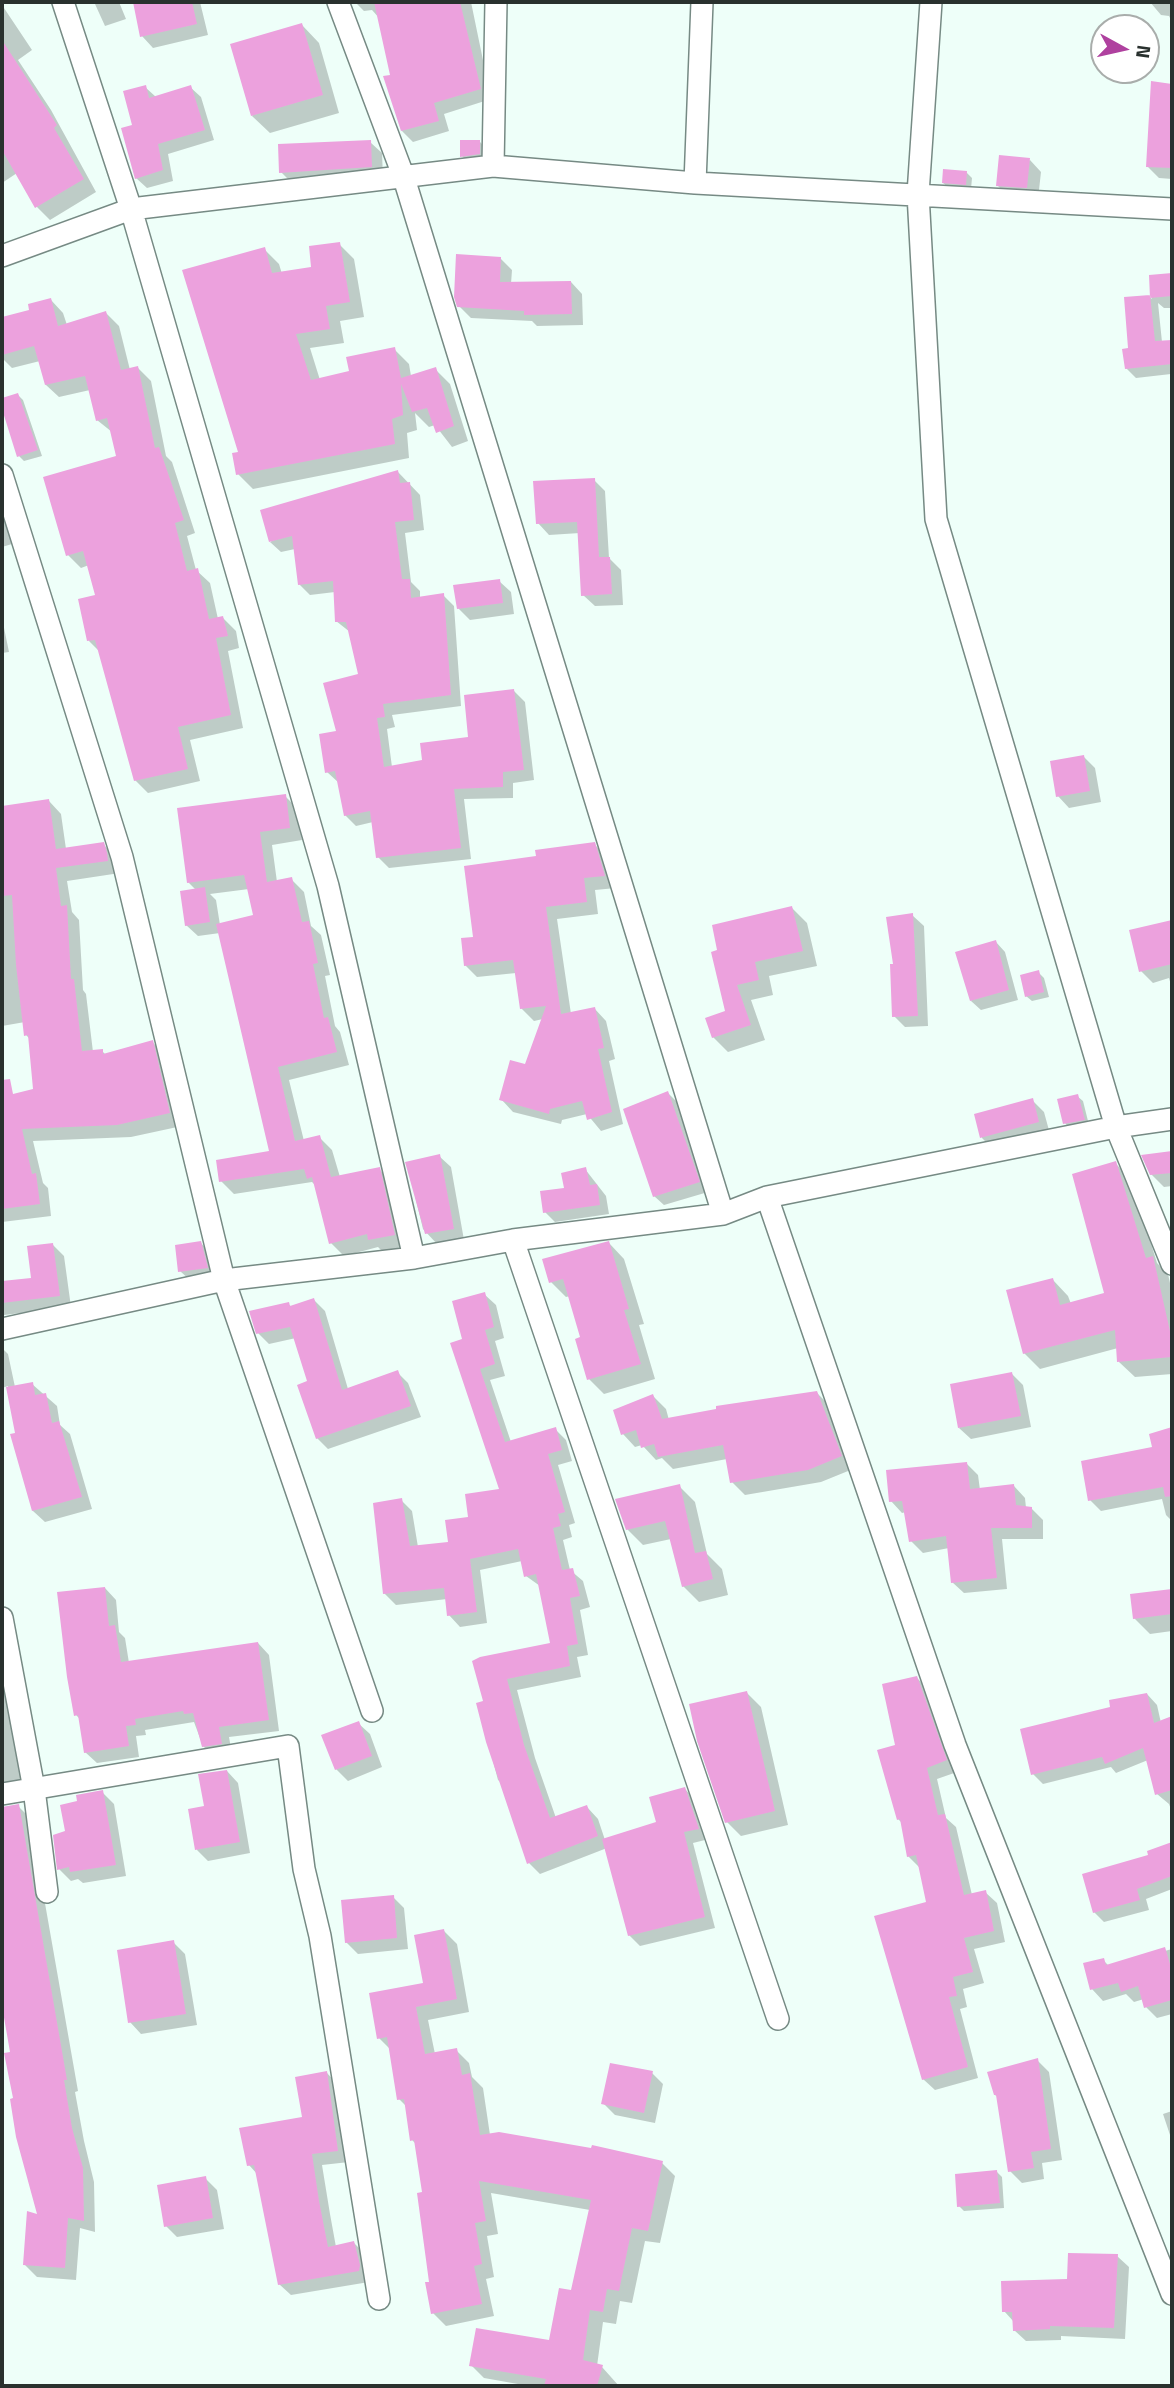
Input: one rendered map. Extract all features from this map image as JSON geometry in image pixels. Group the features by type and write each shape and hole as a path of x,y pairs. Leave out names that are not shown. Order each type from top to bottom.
{"street":[{"path":"63,2 131,209 328,886 414,1258"},
{"path":"338,2 402,175 723,1214"},
{"path":"494,166 496,2"},
{"path":"695,183 702,2"},
{"path":"931,2 918,194 936,519 1116,1126 1172,1264"},
{"path":"2,256 131,209 494,166 695,183 1172,209"},
{"path":"2,475 122,857 224,1280 372,1711"},
{"path":"2,1329 224,1280 414,1258 513,1240 723,1214 767,1197 1116,1126 1172,1119"},
{"path":"767,1197 955,1745 1164,2249 1172,2294"},
{"path":"513,1240 778,2019"},
{"path":"2,1618 34,1789 47,1892"},
{"path":"2,1794 288,1746 304,1869 320,1936 379,2299"}],"building":[{"path":"133,2 192,2 197,24 140,37"},
{"path":"374,2 460,2 481,89 434,103 439,121 401,131 383,76 390,75"},
{"path":"302,23 323,95 251,116 230,44"},
{"path":"2,40 57,125 54,128 84,179 35,208 2,150"},
{"path":"1151,84 1172,84 1172,168 1146,167"},
{"path":"146,85 149,98 191,85 205,130 158,144 163,170 135,179 121,128 132,125 123,91"},
{"path":"371,140 372,167 279,173 278,144"},
{"path":"460,140 480,140 480,154 460,157"},
{"path":"999,155 1030,158 1027,188 996,186"},
{"path":"943,169 967,171 966,185 942,183"},
{"path":"340,242 350,302 326,306 330,329 296,334 311,380 349,371 346,357 395,347 401,378 436,367 454,426 436,433 427,408 412,412 401,384 403,415 392,419 395,444 236,475 232,453 238,452 182,270 265,247 272,273 311,267 309,246"},
{"path":"456,254 501,257 500,282 571,281 572,314 524,315 524,311 457,307 454,297"},
{"path":"1172,273 1172,296 1150,298 1149,275"},
{"path":"1150,295 1155,341 1172,340 1172,364 1125,369 1122,349 1128,348 1124,297"},
{"path":"51,298 58,326 106,311 121,370 138,366 155,448 159,447 184,520 175,523 187,571 198,568 209,619 223,616 228,636 216,638 231,715 178,727 188,769 134,781 95,640 87,641 78,599 95,595 83,551 66,556 43,477 116,456 107,418 96,421 85,376 45,385 34,346 2,355 2,317 29,310 28,304"},
{"path":"18,393 38,450 17,457 2,409 2,398"},
{"path":"398,470 400,483 410,482 414,520 395,522 402,579 410,579 411,598 444,593 451,695 383,704 385,717 377,718 384,767 422,760 420,743 468,737 464,695 514,689 524,770 503,772 503,787 454,789 461,848 376,858 370,811 344,816 335,771 325,773 319,734 336,731 323,683 358,674 346,622 335,622 333,581 298,585 292,536 269,542 260,510"},
{"path":"595,478 599,557 610,557 612,594 581,596 577,522 536,524 533,481"},
{"path":"500,579 503,603 457,609 453,585"},
{"path":"1084,755 1090,791 1056,797 1050,761"},
{"path":"286,794 290,828 260,832 267,882 292,877 302,922 309,921 318,963 313,964 324,1018 328,1017 337,1052 278,1067 295,1141 320,1135 331,1177 380,1167 395,1235 368,1240 367,1234 329,1244 312,1177 307,1179 304,1169 219,1182 216,1160 269,1151 216,924 253,915 244,875 187,883 177,808"},
{"path":"49,799 56,849 104,842 107,853 108,861 56,868 61,906 67,905 71,979 74,979 82,1051 103,1049 103,1054 153,1040 170,1113 117,1125 22,1129 32,1174 36,1173 40,1204 2,1209 2,1080 10,1079 13,1094 33,1089 28,1035 24,1036 16,965 12,895 2,896 2,806"},
{"path":"595,842 605,876 584,878 587,902 546,907 561,1014 595,1007 604,1048 598,1049 612,1112 587,1120 582,1101 550,1109 549,1114 499,1100 510,1060 525,1064 546,1006 520,1009 513,960 464,966 461,938 473,937 464,866 536,856 535,850"},
{"path":"205,887 210,922 185,926 180,891"},
{"path":"792,906 803,951 755,962 759,980 737,985 751,1025 712,1038 705,1018 725,1011 711,952 717,950 712,925"},
{"path":"913,913 918,1016 892,1017 890,964 893,964 886,917"},
{"path":"1172,920 1172,964 1139,972 1129,930"},
{"path":"996,940 1009,990 970,1001 955,952"},
{"path":"1039,970 1044,992 1025,997 1020,975"},
{"path":"668,1091 700,1182 653,1197 623,1109"},
{"path":"1078,1094 1085,1120 1063,1124 1057,1099"},
{"path":"1033,1098 1039,1122 980,1138 974,1114"},
{"path":"1172,1151 1172,1173 1150,1175 1141,1155"},
{"path":"440,1154 454,1229 425,1234 405,1162"},
{"path":"1116,1161 1146,1258 1153,1256 1172,1340 1172,1357 1117,1362 1115,1330 1023,1354 1006,1290 1053,1278 1060,1305 1104,1293 1072,1174"},
{"path":"586,1167 590,1185 597,1184 600,1205 543,1213 540,1191 564,1188 561,1173"},
{"path":"201,1241 208,1268 178,1272 175,1245"},
{"path":"609,1241 629,1309 624,1310 641,1364 587,1380 575,1339 580,1337 563,1279 549,1283 542,1259"},
{"path":"53,1243 60,1296 2,1303 2,1281 31,1278 27,1246"},
{"path":"485,1292 494,1327 485,1330 495,1364 480,1369 505,1442 556,1427 562,1450 548,1454 565,1512 558,1514 561,1526 553,1528 562,1570 573,1568 580,1596 570,1598 578,1644 567,1646 570,1666 507,1679 524,1745 550,1818 587,1805 598,1836 527,1864 486,1742 476,1703 483,1701 472,1661 550,1643 536,1574 524,1577 518,1549 470,1559 477,1612 447,1616 444,1588 383,1594 373,1503 402,1498 410,1546 448,1542 445,1520 468,1517 465,1494 499,1489 450,1343 462,1339 452,1301"},
{"path":"314,1298 342,1390 398,1370 411,1406 316,1439 297,1385 307,1381 290,1327 256,1334 249,1311 289,1302 290,1306"},
{"path":"1012,1372 1021,1416 958,1428 950,1384"},
{"path":"33,1382 35,1395 46,1393 52,1423 59,1421 82,1497 32,1511 10,1434 15,1433 6,1387"},
{"path":"817,1391 842,1456 808,1470 730,1483 723,1445 658,1457 654,1444 641,1448 636,1430 621,1435 613,1410 653,1394 662,1419 716,1409 716,1406"},
{"path":"1172,1427 1172,1496 1165,1497 1163,1487 1088,1501 1081,1461 1152,1447 1149,1434"},
{"path":"967,1462 970,1489 1014,1484 1016,1505 1032,1507 1032,1528 991,1528 997,1578 951,1583 946,1536 909,1542 902,1501 889,1502 886,1470"},
{"path":"680,1484 695,1553 706,1551 713,1579 682,1587 665,1521 626,1530 615,1499"},
{"path":"105,1587 109,1626 115,1625 121,1662 258,1642 269,1720 219,1727 222,1744 202,1747 193,1713 184,1714 183,1711 135,1719 136,1725 126,1726 129,1746 84,1753 78,1715 74,1716 67,1677 57,1592"},
{"path":"1172,1589 1172,1614 1133,1619 1130,1594"},
{"path":"917,1676 947,1760 927,1768 938,1815 945,1814 964,1895 986,1890 994,1931 964,1938 973,1972 953,1977 957,1996 949,1997 968,2067 922,2080 874,1916 926,1902 916,1855 907,1857 900,1819 897,1820 877,1750 895,1745 882,1684"},
{"path":"747,1691 775,1811 725,1823 697,1741 689,1704"},
{"path":"1147,1693 1154,1723 1172,1716 1172,1790 1155,1795 1143,1748 1105,1764 1102,1757 1031,1775 1020,1729 1110,1707 1109,1700"},
{"path":"359,1721 372,1756 335,1770 321,1735"},
{"path":"227,1770 240,1842 195,1850 188,1809 204,1806 198,1774"},
{"path":"685,1787 699,1829 684,1832 705,1917 628,1936 602,1839 656,1822 649,1797"},
{"path":"103,1790 116,1865 70,1872 69,1867 57,1870 53,1835 65,1831 60,1805 77,1801 76,1795"},
{"path":"19,1804 67,2080 64,2080 72,2128 83,2168 84,2221 68,2218 65,2268 23,2265 27,2211 37,2214 16,2137 10,2099 13,2098 4,2053 10,2052 2,2006 2,1807"},
{"path":"1172,1842 1172,1876 1137,1889 1140,1900 1093,1913 1082,1874 1148,1855 1147,1851"},
{"path":"394,1895 397,1938 345,1943 341,1900"},
{"path":"444,1929 457,1999 416,2007 425,2054 457,2048 462,2075 470,2073 480,2135 499,2132 591,2148 592,2145 663,2161 648,2231 632,2228 619,2291 607,2289 603,2312 590,2310 583,2360 603,2365 597,2386 544,2386 546,2379 469,2366 476,2328 549,2340 559,2288 571,2290 591,2200 479,2181 486,2221 475,2223 482,2264 474,2266 482,2304 431,2314 425,2282 429,2282 417,2193 422,2192 414,2140 410,2141 404,2099 397,2100 387,2037 377,2039 369,1993 423,1983 414,1935"},
{"path":"174,1940 186,2014 128,2023 117,1950"},
{"path":"1165,1947 1172,1971 1172,2000 1144,2008 1138,1986 1121,1992 1118,1983 1090,1990 1083,1963 1104,1958 1106,1965"},
{"path":"1038,2058 1051,2149 1031,2152 1034,2168 1008,2172 996,2095 987,2072"},
{"path":"610,2063 653,2071 644,2113 601,2104"},
{"path":"327,2071 338,2151 312,2154 319,2201 328,2247 354,2241 359,2271 278,2285 254,2165 247,2166 239,2128 302,2117 295,2077"},
{"path":"997,2170 1000,2203 957,2207 955,2174"},
{"path":"206,2176 213,2218 164,2227 157,2185"},
{"path":"1068,2253 1118,2254 1114,2328 1050,2326 1050,2329 1013,2331 1012,2312 1002,2312 1001,2281 1067,2279"}]}
